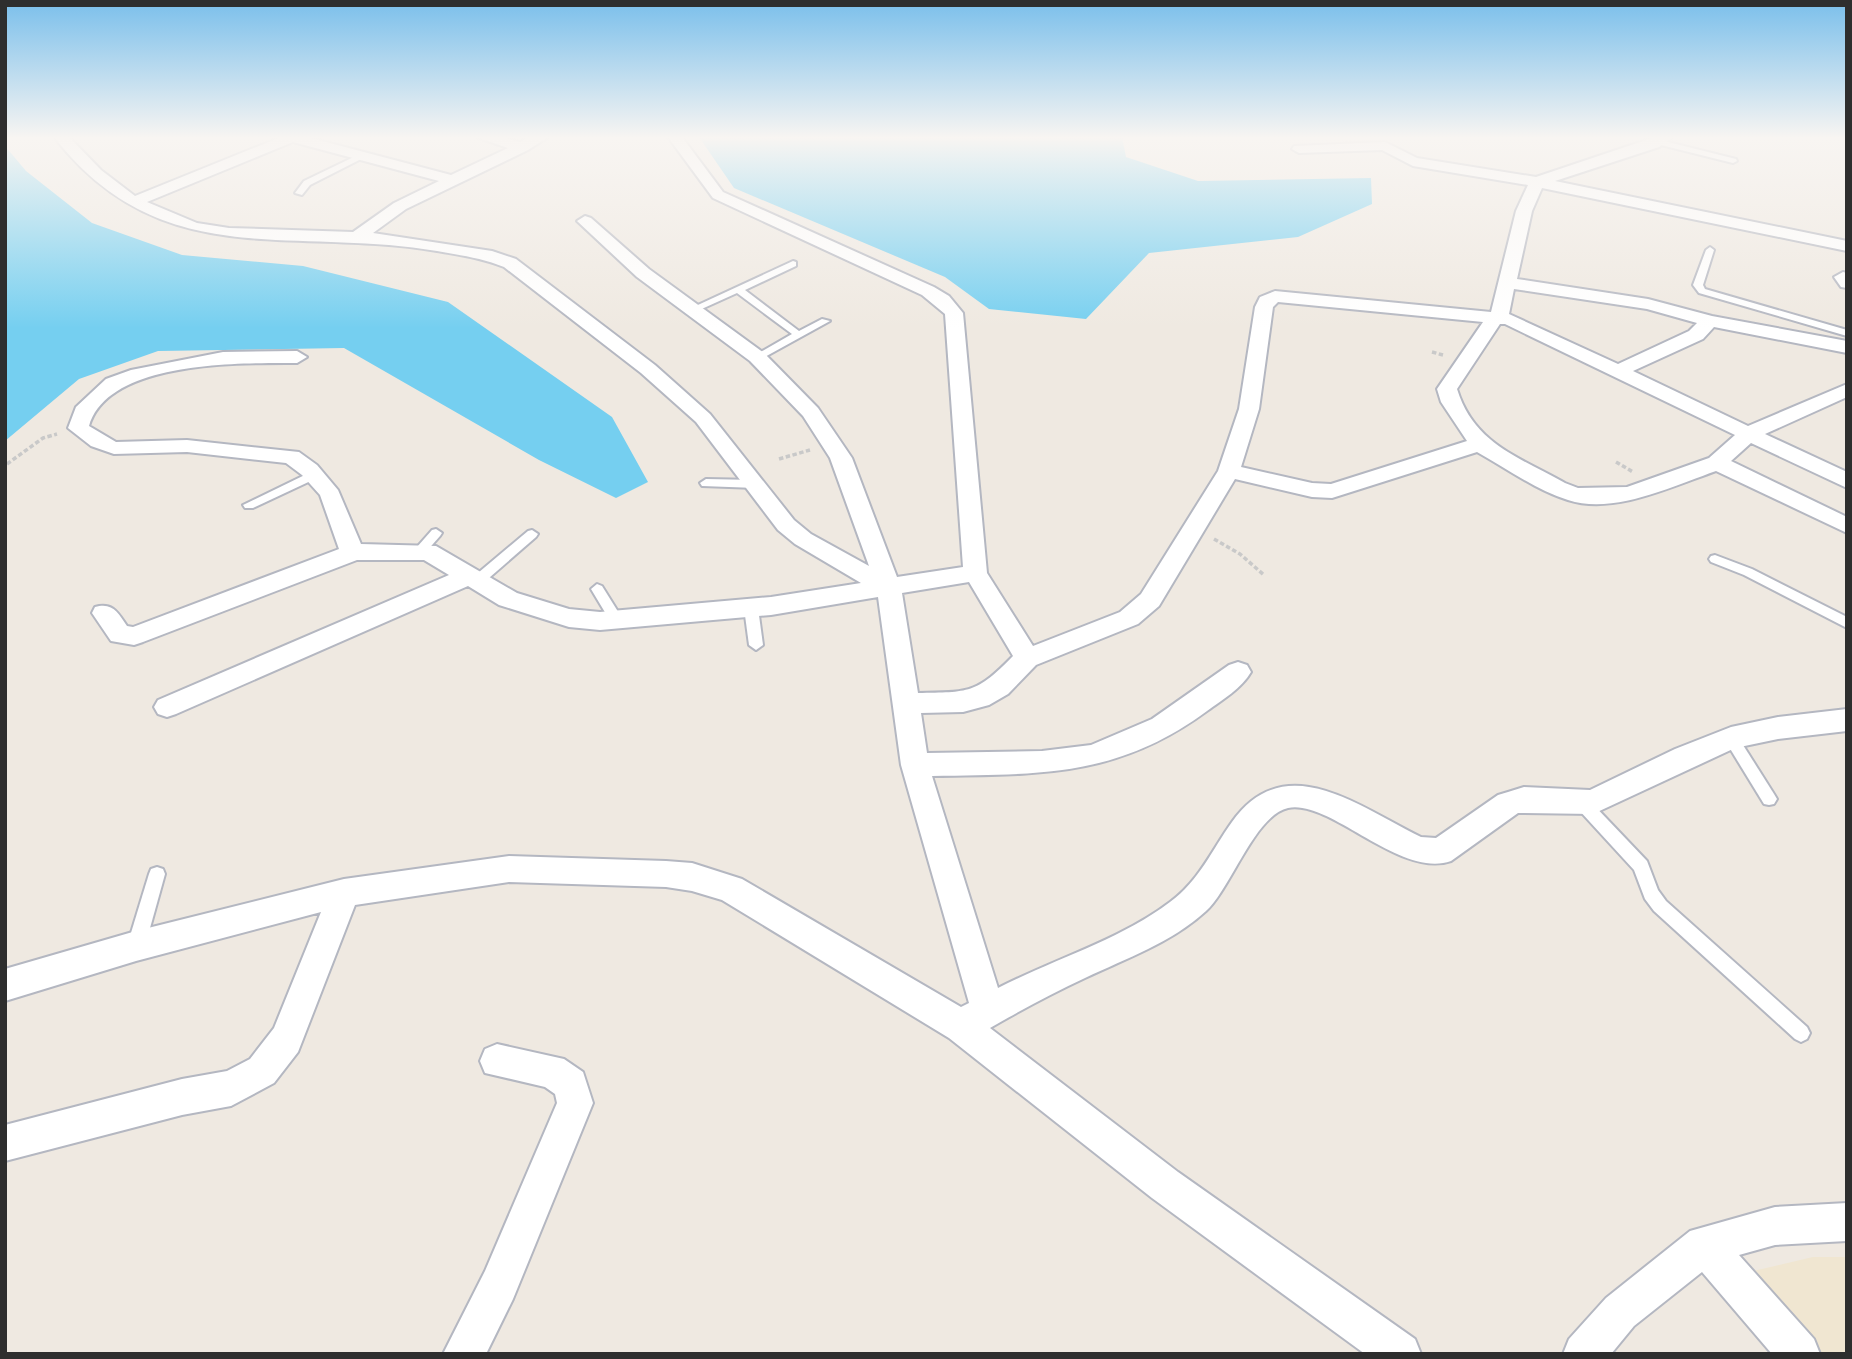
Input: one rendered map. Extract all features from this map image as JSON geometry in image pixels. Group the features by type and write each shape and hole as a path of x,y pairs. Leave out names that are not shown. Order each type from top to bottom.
{"street":[{"path":"134,202 138,200"},
{"path":"357,237 385,214 412,200"},
{"path":"730,200 928,291 943,300 954,313 975,573 1027,658"},
{"path":"1528,200 1505,282 1499,316 1493,320 1447,389 1451,402 1479,444 1557,488 1576,495 1629,494 1717,463 1749,433 1847,390"},
{"path":"1626,200 1847,246"},
{"path":"134,202 183,227 203,231 274,237 357,237 492,256 510,263 648,369 703,418 786,525 803,540 889,589"},
{"path":"584,221 643,273 757,357 811,412 841,458 889,589 915,765 975,1018"},
{"path":"1505,282 1648,304 1710,321 1847,347"},
{"path":"907,704 980,698 999,687 1027,658 1129,618 1150,600 1229,471 1248,409 1266,301 1275,296 1499,316 1620,370 1847,481"},
{"path":"1620,370 1696,335 1710,321"},
{"path":"298,357 223,358 138,374 113,383 83,411 78,428 114,448 187,446 290,457 302,462 335,502 346,543 355,552"},
{"path":"1229,471 1312,490 1332,491 1479,444"},
{"path":"1717,463 1847,526"},
{"path":"104,613 120,635 134,636 355,552 428,541 473,579 508,599 569,618 617,621 751,608 889,589 975,573"},
{"path":"167,707 473,579"},
{"path":"915,765 1067,760 1110,751 1196,708 1238,672"},
{"path":"975,1018 1142,936 1180,913 1198,899 1243,829 1277,796 1296,793 1311,797 1417,849 1440,852 1508,804 1524,799 1583,804 1731,738 1778,728 1847,720"},
{"path":"5,985 136,946 344,893 509,869 692,877 731,889 975,1018 1165,1185 1400,1354"},
{"path":"5,1143 182,1097 231,1088 262,1071 286,1040 344,893"},
{"path":"464,1354 499,1285 575,1103 571,1084 552,1071 497,1061"},
{"path":"1584,1354 1620,1312 1704,1245 1775,1226 1847,1222"},
{"path":"1704,1245 1799,1354"}],"lane":[{"path":"1710,250 1698,285 1702,291 1847,333"},
{"path":"692,310 793,264"},
{"path":"737,289 799,335"},
{"path":"757,357 825,321"},
{"path":"249,505 313,475"},
{"path":"706,483 756,484"},
{"path":"473,579 532,534"},
{"path":"1715,559 1748,572 1847,623"},
{"path":"597,589 617,621"},
{"path":"751,608 756,645"},
{"path":"1731,738 1769,799"},
{"path":"1583,804 1641,866 1651,894 1660,906 1801,1033"},
{"path":"136,946 157,874"}],"path":[{"path":"7,464 43,438 78,428"},
{"path":"779,459 831,443"},
{"path":"1191,533 1215,540 1240,554 1264,575"}],"shaded area":[{"path":"1813,1257 1847,1257 1847,1354 1817,1354 1745,1273"}],"water":[{"path":"5,200 63,200 92,223 182,255 303,266 448,302 612,417 648,482 616,498 539,460 344,348 158,351 79,379 5,441"},
{"path":"763,200 1372,200 1372,204 1298,237 1149,253 1086,319 989,309 945,277"}]}
